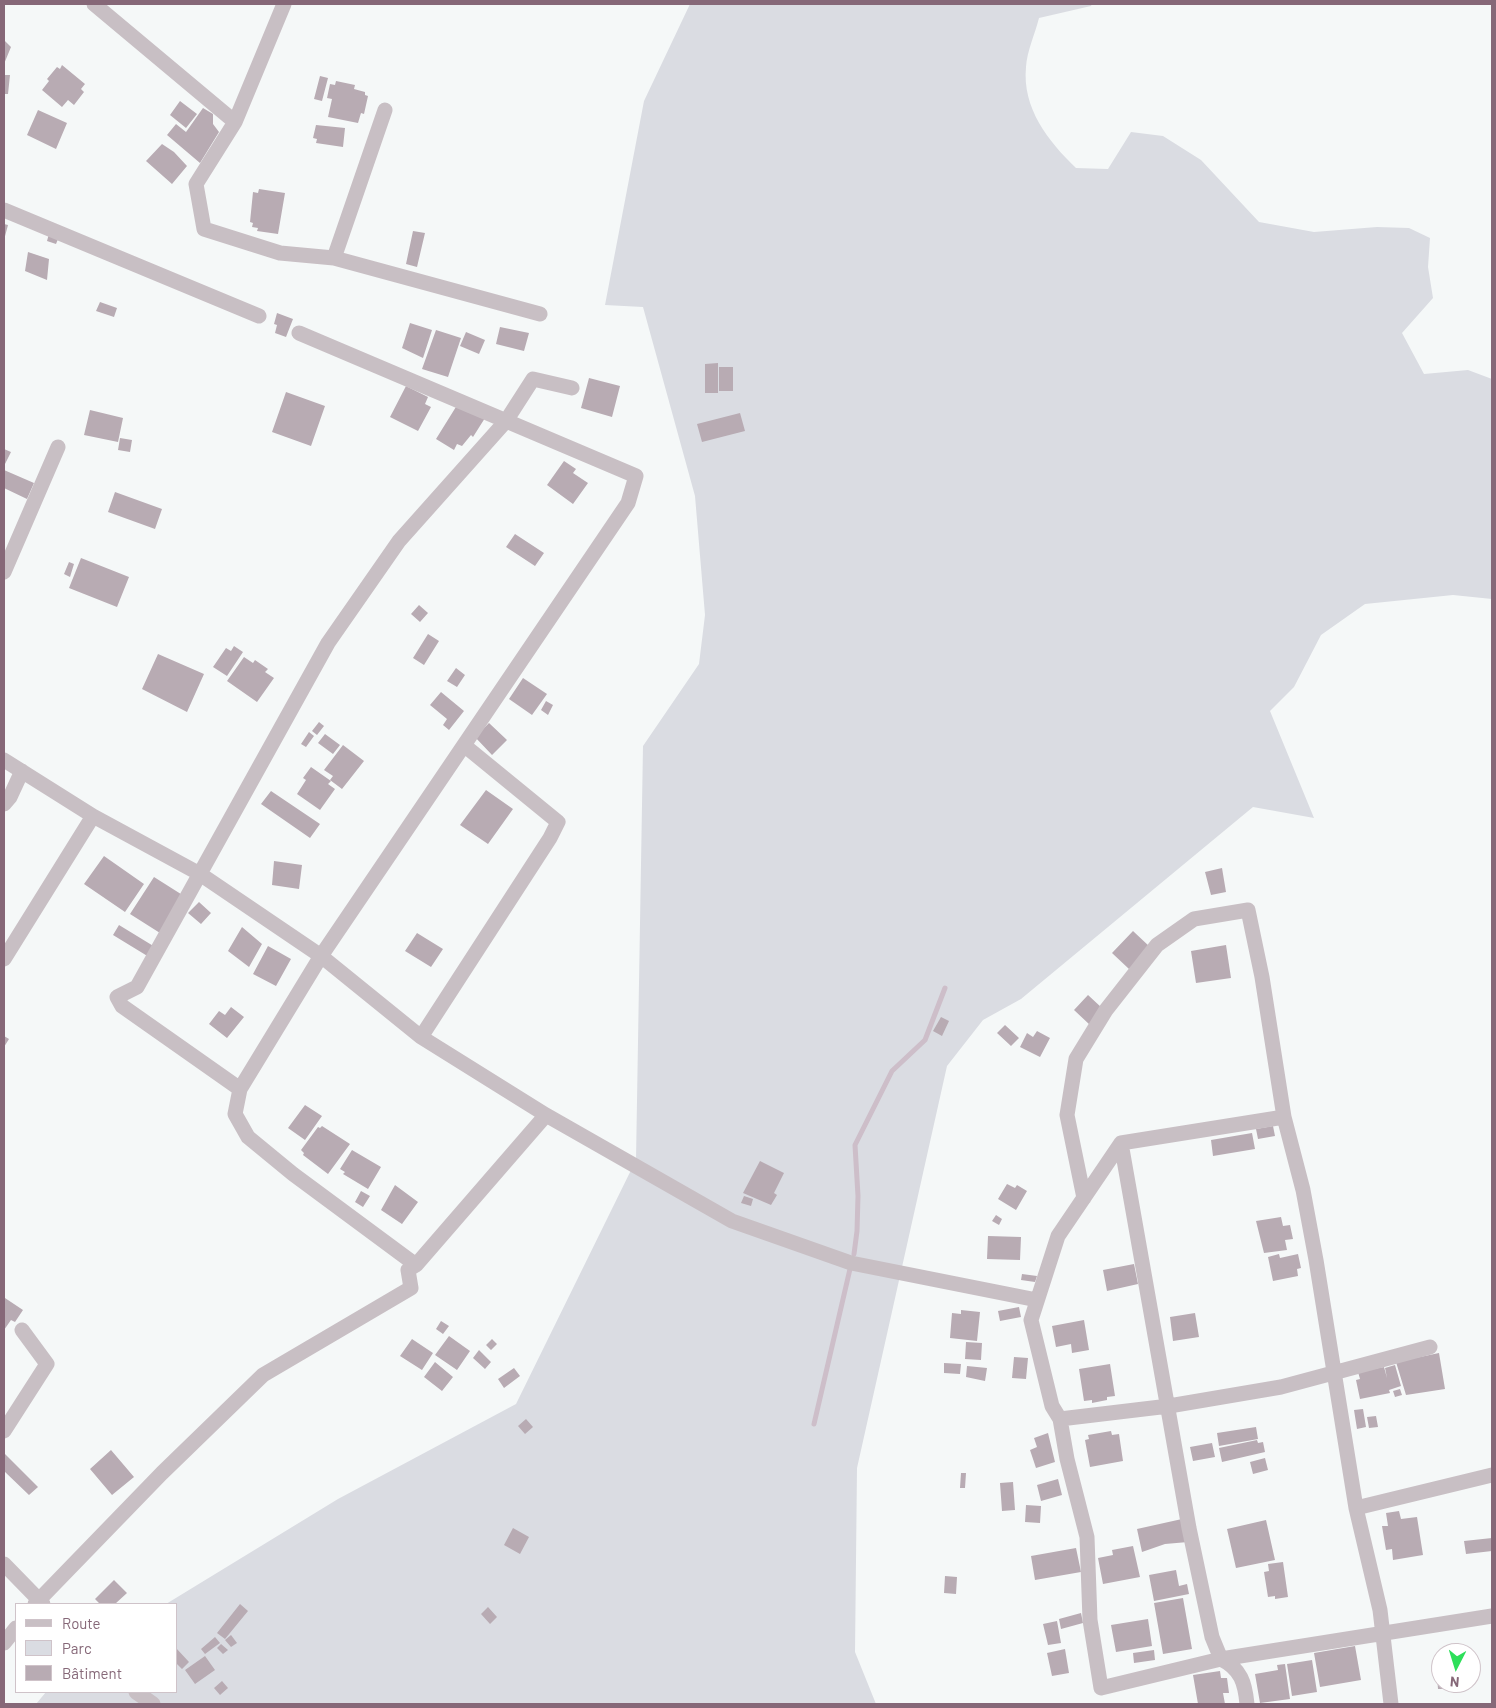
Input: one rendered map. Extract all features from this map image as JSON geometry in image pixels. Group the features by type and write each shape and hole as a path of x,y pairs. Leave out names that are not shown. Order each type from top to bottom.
{"street":[{"path":"94,4 235,122"},
{"path":"284,4 235,122 196,184 204,229 280,254 334,258 540,314"},
{"path":"334,258 385,110"},
{"path":"4,210 258,316"},
{"path":"299,333 636,476 628,503 321,956 240,1089 235,1114 248,1136 293,1174 416,1265"},
{"path":"240,1089 122,1006 117,997 137,987 328,643 400,541 506,421 533,379 572,388"},
{"path":"4,572 58,447"},
{"path":"421,1038 550,838 558,822 465,746"},
{"path":"4,760 93,816 200,874 321,956 421,1038 546,1115 732,1221 851,1263 1037,1300"},
{"path":"4,804 22,771"},
{"path":"4,958 93,816"},
{"path":"1084,1198 1067,1115 1076,1059 1106,1010 1157,945 1194,919 1248,910 1262,977 1284,1117 1309,1225 1356,1508 1380,1610 1391,1704"},
{"path":"4,1564 39,1603 162,1473 263,1375 412,1288 408,1270 416,1265 546,1115"},
{"path":"1284,1117 1121,1143 1058,1236 1037,1300 1031,1320 1052,1406 1060,1420 1067,1459 1087,1537 1090,1620 1101,1688 1221,1659 1492,1616"},
{"path":"1121,1143 1169,1406 1189,1528 1212,1637 1221,1659 1232,1665 1239,1672 1246,1691 1247,1704"},
{"path":"4,1431 47,1364 22,1330"},
{"path":"1060,1420 1169,1406 1281,1386 1333,1374 1430,1347"},
{"path":"1356,1508 1492,1475"},
{"path":"4,1643 15,1629"},
{"path":"137,1693 153,1704"}],"green space":[{"path":"690,4 1092,4 1091,6 1039,18 1029,49 1026,67 1028,96 1039,123 1056,147 1076,168 1108,169 1131,132 1163,136 1201,160 1259,222 1314,232 1377,227 1409,228 1430,238 1428,267 1433,298 1402,333 1424,374 1468,370 1492,379 1492,599 1453,595 1365,604 1321,635 1294,687 1270,711 1314,818 1253,807 1021,999 983,1020 947,1066 857,1468 855,1652 876,1704 36,1704 45,1693 178,1693 178,1603 168,1603 338,1499 516,1404 636,1160 643,746 699,664 705,615 695,496 643,307 605,305 644,101"}],"building":[{"path":"4,40 11,47 4,64"},
{"path":"62,65 85,84 81,89 84,92 74,105 68,100 62,107 42,90 49,81 47,79 57,67 60,69"},
{"path":"4,75 10,75 8,94 4,94"},
{"path":"320,76 328,78 322,101 314,99"},
{"path":"336,81 355,85 354,89 365,92 365,95 368,96 364,114 361,113 358,123 328,117 332,99 327,98 330,84 335,85"},
{"path":"180,101 197,114 186,128 170,115"},
{"path":"203,108 213,114 213,124 219,132 200,163 167,135 176,124 186,132"},
{"path":"38,110 67,123 56,149 27,135"},
{"path":"316,125 345,128 343,147 316,143 317,139 313,138"},
{"path":"162,144 174,152 187,166 172,184 146,161"},
{"path":"259,189 285,193 278,234 257,231 258,228 252,227 253,223 250,222 253,192 258,193"},
{"path":"4,224 8,225 4,240"},
{"path":"50,230 60,234 56,244 47,241"},
{"path":"413,231 425,233 417,267 406,264"},
{"path":"28,252 49,259 47,280 25,271"},
{"path":"100,302 117,308 114,317 96,311"},
{"path":"277,313 293,319 286,337 275,333 277,325 274,324"},
{"path":"410,323 432,330 423,358 402,348"},
{"path":"500,327 529,333 524,351 496,344"},
{"path":"436,330 461,338 448,377 422,369"},
{"path":"466,332 485,340 479,354 460,346"},
{"path":"718,363 718,393 705,393 705,364"},
{"path":"719,367 733,367 733,391 719,391"},
{"path":"589,378 620,386 612,417 581,408"},
{"path":"406,386 428,397 425,404 431,407 418,431 390,417"},
{"path":"286,392 325,406 311,446 272,432"},
{"path":"459,402 485,418 473,437 471,435 462,446 457,444 454,450 436,439"},
{"path":"90,410 123,418 118,442 84,435"},
{"path":"740,413 745,431 702,442 697,424"},
{"path":"120,438 132,440 130,452 118,450"},
{"path":"4,449 11,452 4,466"},
{"path":"564,461 576,469 573,473 588,483 573,504 547,485"},
{"path":"4,470 34,483 27,499 4,488"},
{"path":"115,492 162,509 155,529 108,512"},
{"path":"515,534 544,553 535,566 506,547"},
{"path":"81,558 129,577 117,607 69,588"},
{"path":"69,562 74,564 70,577 64,574"},
{"path":"419,605 428,613 420,622 411,614"},
{"path":"428,634 439,641 424,665 413,658"},
{"path":"234,646 243,652 227,676 213,667 226,648 231,651"},
{"path":"158,654 204,674 187,712 142,689"},
{"path":"244,657 253,663 255,660 268,669 265,672 274,678 257,702 227,681"},
{"path":"456,668 465,675 457,687 447,681"},
{"path":"523,678 547,694 532,715 509,699"},
{"path":"441,692 464,711 449,730 443,725 447,719 430,705"},
{"path":"546,701 553,705 548,715 541,710"},
{"path":"319,722 324,726 317,735 312,731"},
{"path":"489,723 507,740 492,755 475,737"},
{"path":"309,732 314,736 306,747 301,744"},
{"path":"325,734 340,745 333,754 318,743"},
{"path":"343,745 364,761 342,789 330,780 333,776 324,770"},
{"path":"311,767 331,781 328,784 335,789 320,810 297,794 306,780 303,778"},
{"path":"486,790 513,809 488,844 460,825"},
{"path":"271,791 320,824 310,838 261,804"},
{"path":"104,856 144,884 125,912 84,884"},
{"path":"274,861 302,865 299,889 272,885"},
{"path":"1222,868 1226,892 1211,895 1205,872"},
{"path":"154,877 184,896 160,933 130,914"},
{"path":"199,902 211,913 201,924 188,913"},
{"path":"119,925 155,947 149,957 113,935"},
{"path":"242,927 262,944 249,967 228,951"},
{"path":"1133,931 1150,947 1129,969 1112,953"},
{"path":"417,933 443,949 431,967 405,951"},
{"path":"1226,945 1231,978 1196,983 1191,951"},
{"path":"268,946 291,959 276,986 253,974"},
{"path":"1088,995 1102,1008 1090,1025 1074,1010"},
{"path":"231,1007 244,1017 227,1038 209,1024 219,1011 225,1015"},
{"path":"941,1017 949,1021 942,1036 933,1031"},
{"path":"1005,1025 1019,1038 1011,1046 997,1033"},
{"path":"1037,1031 1050,1038 1040,1057 1020,1047 1027,1033 1033,1037"},
{"path":"4,1036 9,1039 4,1047"},
{"path":"305,1105 322,1116 305,1140 288,1128"},
{"path":"322,1126 350,1144 328,1174 303,1155 304,1153 301,1150 318,1127"},
{"path":"1273,1126 1275,1136 1258,1139 1256,1129"},
{"path":"1252,1133 1255,1149 1213,1156 1211,1140"},
{"path":"352,1150 381,1167 368,1189 343,1174 345,1172 340,1169"},
{"path":"760,1161 784,1173 774,1193 777,1195 771,1205 743,1193"},
{"path":"1007,1184 1015,1188 1017,1185 1027,1191 1016,1210 998,1199"},
{"path":"395,1185 418,1202 402,1224 381,1210"},
{"path":"361,1191 370,1196 363,1207 355,1202"},
{"path":"744,1196 753,1199 751,1206 741,1203"},
{"path":"996,1215 1002,1219 999,1225 992,1221"},
{"path":"1281,1217 1283,1226 1290,1225 1293,1239 1285,1240 1287,1250 1264,1253 1256,1221"},
{"path":"988,1236 1021,1237 1020,1260 987,1259"},
{"path":"1279,1254 1280,1258 1298,1254 1301,1268 1297,1269 1298,1276 1273,1281 1268,1257"},
{"path":"1134,1264 1138,1284 1107,1291 1103,1270"},
{"path":"1022,1274 1037,1276 1035,1282 1021,1280"},
{"path":"5,1298 23,1310 15,1322 11,1320 4,1330"},
{"path":"1019,1307 1021,1317 1000,1321 998,1311"},
{"path":"961,1310 980,1312 977,1341 950,1338 952,1313 961,1314"},
{"path":"1195,1313 1199,1337 1173,1341 1170,1317"},
{"path":"1084,1320 1089,1350 1072,1353 1071,1344 1056,1347 1052,1326"},
{"path":"441,1321 449,1326 443,1334 436,1329"},
{"path":"449,1336 470,1351 457,1370 435,1355"},
{"path":"412,1339 433,1353 422,1370 400,1356"},
{"path":"492,1339 497,1344 491,1350 486,1345"},
{"path":"966,1342 982,1343 981,1360 965,1359"},
{"path":"479,1350 491,1362 485,1369 473,1358"},
{"path":"1439,1353 1445,1389 1406,1395 1396,1362"},
{"path":"1014,1357 1028,1358 1026,1379 1012,1378"},
{"path":"435,1362 453,1377 442,1391 424,1377"},
{"path":"944,1363 961,1364 960,1374 944,1373"},
{"path":"1110,1364 1115,1396 1092,1403 1092,1400 1084,1401 1079,1369"},
{"path":"1395,1365 1401,1386 1389,1390 1390,1393 1360,1399 1356,1380 1360,1379 1358,1372 1384,1367 1387,1378 1385,1368"},
{"path":"967,1366 987,1368 985,1381 966,1377"},
{"path":"514,1368 520,1376 504,1388 498,1379"},
{"path":"1400,1389 1402,1395 1395,1397 1393,1391"},
{"path":"1363,1409 1366,1427 1357,1429 1354,1410"},
{"path":"1376,1416 1378,1427 1369,1428 1367,1417"},
{"path":"526,1419 533,1427 525,1434 518,1426"},
{"path":"1256,1427 1258,1439 1219,1446 1217,1433"},
{"path":"1111,1431 1112,1435 1119,1434 1123,1461 1090,1467 1085,1440 1089,1439 1088,1435"},
{"path":"1048,1433 1055,1462 1036,1468 1030,1450 1037,1447 1034,1438"},
{"path":"1257,1440 1258,1443 1263,1442 1265,1452 1222,1462 1219,1448"},
{"path":"1212,1443 1215,1457 1193,1461 1190,1447"},
{"path":"111,1450 134,1477 112,1495 90,1469"},
{"path":"4,1453 38,1487 29,1495 4,1471"},
{"path":"1265,1458 1268,1470 1253,1474 1250,1462"},
{"path":"961,1473 966,1473 965,1488 960,1488"},
{"path":"1058,1479 1062,1495 1041,1501 1037,1485"},
{"path":"1013,1482 1015,1510 1002,1511 1000,1483"},
{"path":"1026,1505 1041,1506 1040,1523 1025,1522"},
{"path":"1399,1511 1401,1519 1417,1517 1423,1555 1393,1560 1392,1549 1386,1550 1382,1526 1388,1526 1386,1513"},
{"path":"1182,1519 1188,1542 1165,1544 1142,1552 1137,1529"},
{"path":"1266,1520 1275,1560 1236,1568 1227,1529"},
{"path":"513,1528 529,1537 520,1554 504,1545"},
{"path":"1492,1538 1492,1551 1466,1554 1464,1541"},
{"path":"1133,1546 1140,1577 1103,1584 1098,1558 1113,1555 1112,1550"},
{"path":"1076,1548 1081,1572 1035,1580 1031,1556"},
{"path":"1283,1562 1288,1597 1275,1599 1275,1596 1268,1597 1264,1572 1269,1571 1268,1564"},
{"path":"1176,1570 1179,1586 1187,1584 1189,1594 1154,1601 1149,1575"},
{"path":"945,1576 957,1577 956,1594 944,1593"},
{"path":"114,1580 127,1593 116,1603 99,1603 95,1599"},
{"path":"1183,1598 1192,1649 1163,1654 1154,1603"},
{"path":"240,1604 248,1611 225,1639 217,1633"},
{"path":"488,1607 497,1617 490,1624 481,1614"},
{"path":"1081,1613 1083,1623 1061,1629 1059,1619"},
{"path":"1148,1619 1152,1646 1116,1652 1111,1625"},
{"path":"1057,1621 1061,1643 1048,1645 1043,1624"},
{"path":"231,1635 237,1643 231,1647 225,1640"},
{"path":"215,1637 220,1643 205,1654 201,1649"},
{"path":"221,1644 228,1650 223,1654 217,1648"},
{"path":"1355,1646 1361,1680 1320,1687 1314,1653"},
{"path":"1065,1649 1069,1673 1052,1676 1047,1653"},
{"path":"178,1650 189,1662 182,1669 178,1665"},
{"path":"1154,1650 1155,1660 1134,1663 1133,1653"},
{"path":"205,1656 215,1670 195,1684 185,1670"},
{"path":"1312,1660 1317,1692 1292,1696 1287,1664"},
{"path":"1285,1664 1290,1699 1260,1703 1255,1674 1278,1670 1277,1665"},
{"path":"1220,1671 1221,1678 1227,1678 1229,1693 1223,1693 1225,1704 1198,1704 1193,1675"},
{"path":"222,1681 228,1688 220,1695 214,1688"}],"waterway":[{"path":"854,1254 858,1196 855,1145 892,1071 925,1040 945,988"},
{"path":"814,1424 850,1269"}]}
